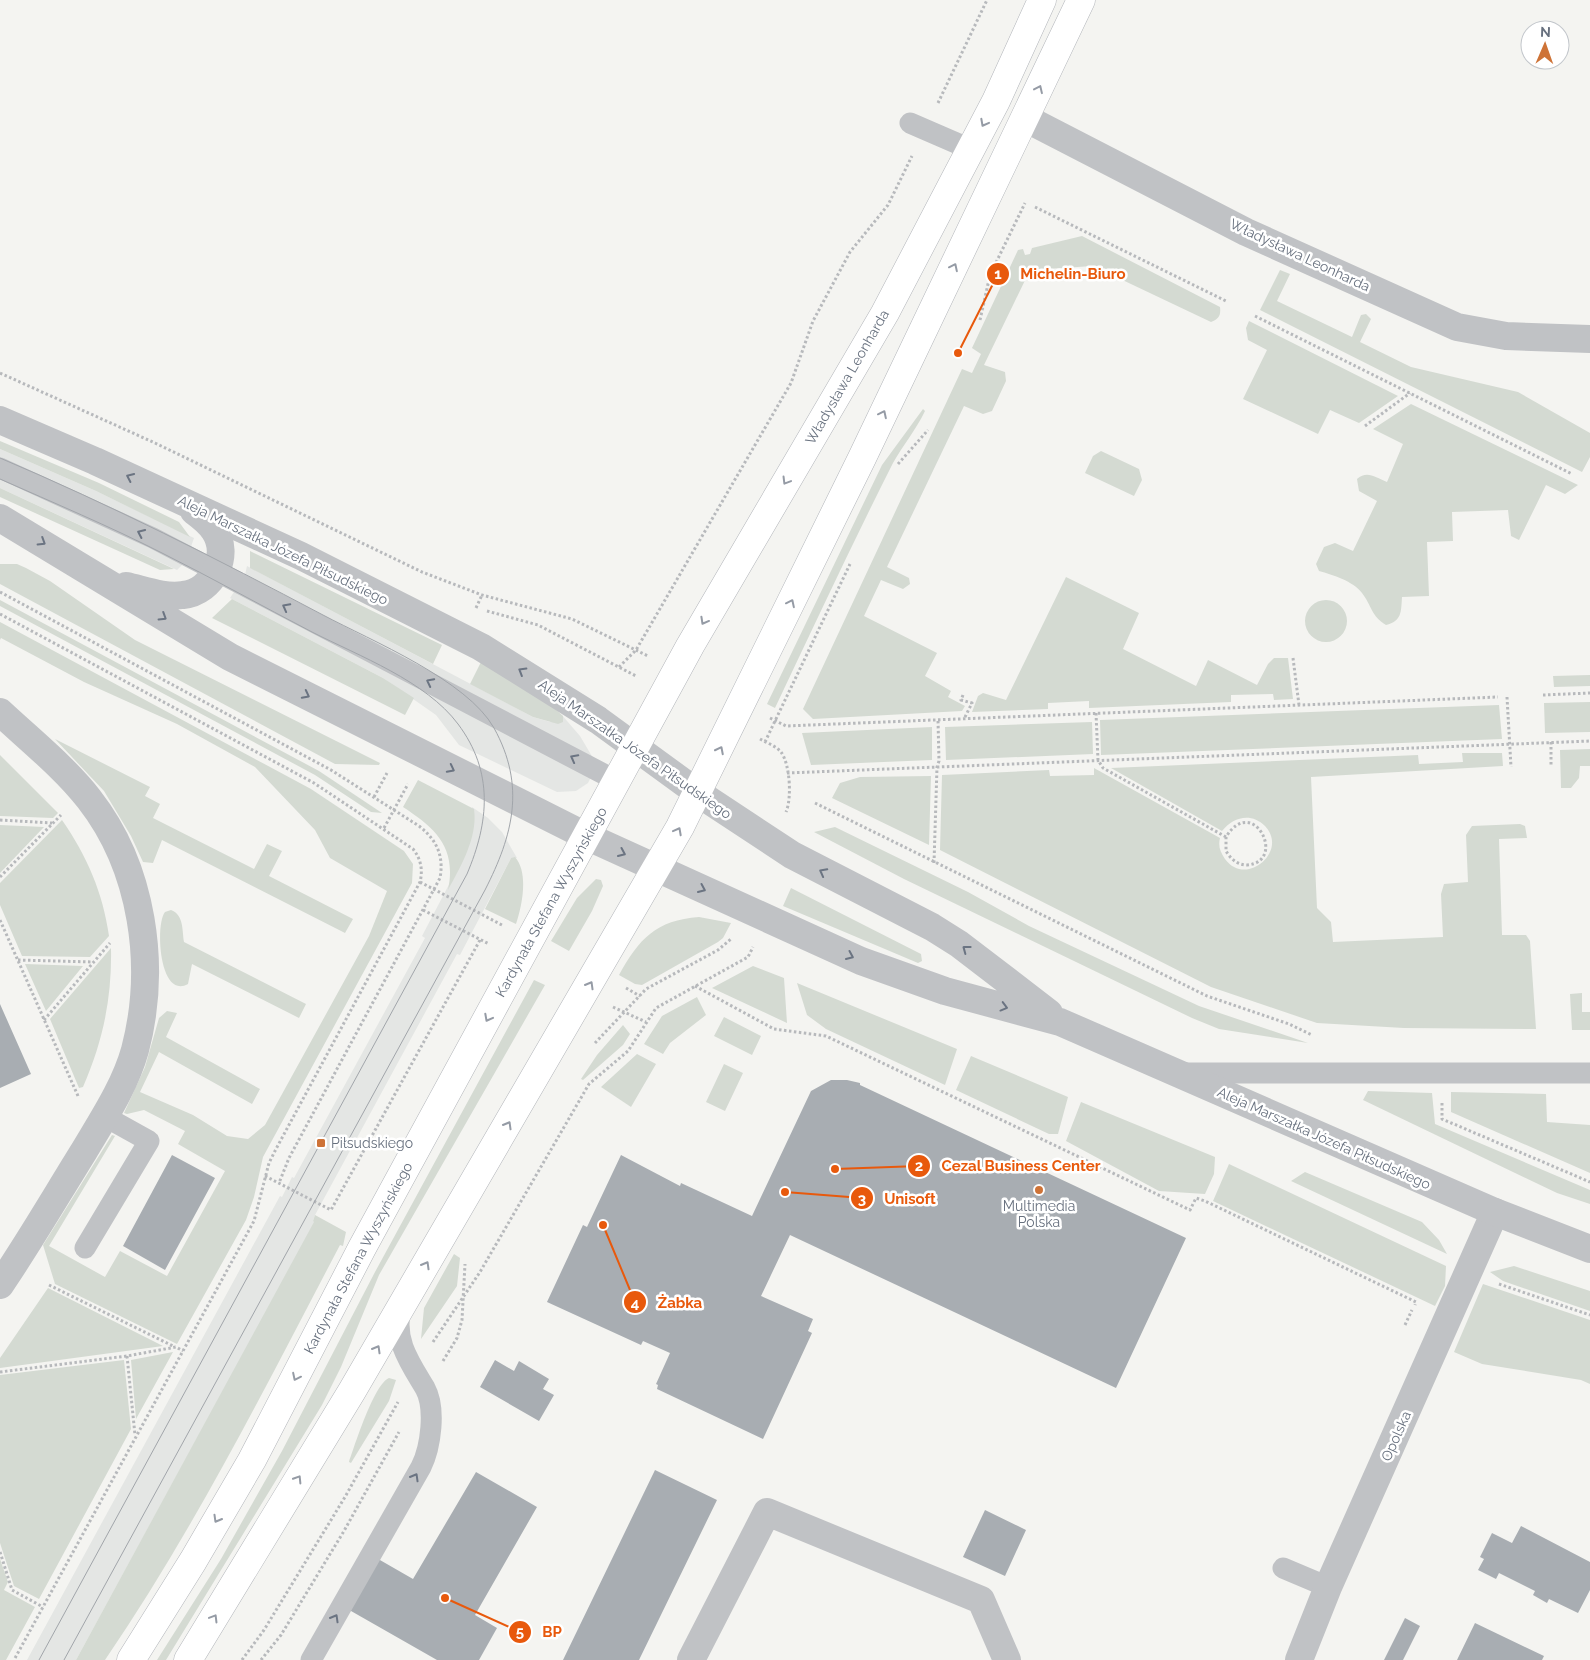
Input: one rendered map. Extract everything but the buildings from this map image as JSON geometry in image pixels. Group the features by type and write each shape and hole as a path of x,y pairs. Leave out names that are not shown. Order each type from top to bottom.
{"main road":[{"name":"Władysława Leonharda","path":"636,746 711,608 885,313 996,101 1042,0"},
{"path":"188,1660 401,1308 658,869 698,793 1081,0"},
{"name":"Kardynała Stefana Wyszyńskiego","path":"130,1660 193,1561 252,1460 362,1248 636,746"}],"street":[{"name":"Władysława Leonharda","path":"1025,118 1246,232 1457,327 1506,336 1590,339"},
{"name":"Aleja Marszałka Józefa Piłsudskiego","path":"0,420 301,556 481,647 558,693 636,746 698,793 792,855 932,927 959,944 1060,1022"},
{"path":"107,582 171,596 185,595 200,589 217,571 221,552 215,530 206,519 174,498"},
{"name":"Aleja Marszałka Józefa Piłsudskiego","path":"0,518 230,657 586,836 806,937 911,980 1060,1022 1494,1212 1590,1249"},
{"path":"0,712 70,778 89,799 119,850 138,905 145,963 142,1012 134,1051 120,1086 93,1110 28,1243 0,1285"},
{"name":"Opolska","path":"1299,1660 1328,1587 1494,1212"},
{"path":"691,1660 767,1512 981,1600 1008,1660"}],"lane":[{"path":"910,123 970,149"},
{"path":"0,468 105,515 217,571 617,781"},
{"path":"1178,1074 1590,1073"},
{"path":"85,1248 149,1141 93,1110"},
{"path":"311,1660 426,1456 431,1426 430,1405 398,1330 401,1308"},
{"path":"1283,1568 1328,1587"}],"path":[{"path":"936,107 987,0"},
{"path":"619,667 636,650 791,383 813,321 850,252 888,205 916,148"},
{"path":"980,320 990,275 1025,203"},
{"path":"1035,207 1226,301"},
{"path":"1255,316 1572,474"},
{"path":"0,373 146,438 422,572 482,595 572,619 650,657"},
{"path":"1365,426 1410,394"},
{"path":"894,472 899,463 928,430"},
{"path":"765,742 851,561"},
{"path":"0,592 331,770 419,826 429,834 437,845 441,857 442,868 440,878 289,1158 279,1183"},
{"path":"0,614 314,783 405,843 417,855 422,873 420,882 276,1149 265,1176 254,1221 14,1660"},
{"path":"1293,658 1299,705"},
{"path":"1543,695 1590,694"},
{"path":"963,695 961,700 972,703 964,719"},
{"path":"1507,697 1511,767"},
{"path":"768,717 786,726 1498,698"},
{"path":"1096,713 1098,760 1104,768 1226,837"},
{"path":"934,862 937,767 939,760 938,720"},
{"path":"753,735 780,752 787,773 790,801 784,816"},
{"path":"787,773 1590,741"},
{"path":"1551,742 1551,766"},
{"path":"374,797 391,766"},
{"path":"384,828 411,777"},
{"path":"814,803 1207,996 1290,1024 1312,1035"},
{"path":"0,877 65,811"},
{"path":"0,820 52,823"},
{"path":"1247,823 1255,825 1262,831 1266,840 1266,849 1256,862 1246,865 1236,862 1226,851 1226,837 1237,825 1247,823"},
{"path":"420,882 505,927"},
{"path":"423,910 495,947"},
{"path":"0,920 44,1020 93,1110"},
{"path":"591,1050 646,989 718,950 734,934"},
{"path":"265,1176 331,1210 480,940"},
{"path":"44,1020 111,942"},
{"path":"261,1660 281,1636 358,1507 463,1296 480,1272 589,1084 628,1051 656,1008 748,957 754,943"},
{"path":"18,960 94,962"},
{"path":"694,986 774,1029 826,1036 1190,1210 1196,1198 1205,1201 1355,1272 1416,1302 1405,1326"},
{"path":"610,1005 646,1022"},
{"path":"1441,1073 1442,1119 1590,1182"},
{"path":"242,1660 264,1630 345,1497 420,1381 457,1338 462,1320 467,1259"},
{"path":"1496,1283 1590,1315"},
{"path":"49,1286 183,1351"},
{"path":"0,1372 127,1356 176,1347"},
{"path":"127,1356 136,1436"},
{"path":"0,1552 12,1590 43,1607"}],"shaded area":[{"path":"1082,236 1220,307 1219,316 1211,322 1093,266 1030,270 984,365 1005,372 1006,381 992,411 983,414 964,406 887,567 909,578 910,584 903,589 881,580 864,616 937,653 925,676 951,691 948,697 965,706 962,711 813,719 803,709 962,369 972,373 981,354 972,348 1018,250 1023,249 1025,255 1030,254 1032,248"},
{"path":"1280,270 1290,274 1277,301 1352,337 1361,315 1366,314 1371,319 1360,342 1411,367 1518,392 1590,433 1590,457 1582,472 1260,310"},
{"path":"1249,321 1398,396 1359,423 1330,410 1318,434 1243,399 1267,350 1248,340 1246,328"},
{"path":"1411,404 1578,485 1565,494 1546,485 1519,540 1511,536 1508,510 1452,512 1453,541 1427,542 1429,596 1402,597 1400,615 1395,621 1386,625 1374,614 1358,589 1342,579 1319,571 1316,564 1324,547 1335,543 1353,551 1377,501 1359,491 1357,479 1368,475 1387,482 1403,444 1373,429"},
{"path":"923,409 925,411 893,463 878,493 775,708 767,704 882,465"},
{"path":"0,441 99,483 179,522 190,537 96,491 0,449"},
{"path":"0,449 96,491 194,538 186,561 177,570 0,488"},
{"path":"1101,451 1139,469 1142,480 1134,496 1085,473 1093,456"},
{"path":"0,488 174,569 160,570 0,497"},
{"path":"250,551 442,645 433,664 250,568"},
{"path":"0,564 17,564 26,568 50,581 135,640 380,763 379,765 335,764 0,584"},
{"path":"247,566 533,717 550,722 563,716 580,736 593,758 592,775 588,783 576,791 557,792 459,745 436,715 383,678 230,598 245,575"},
{"path":"1066,577 1139,613 1123,649 1196,686 1208,660 1257,685 1268,664 1274,658 1288,658 1293,699 1274,700 1273,694 1231,695 1231,702 1089,708 1089,701 1048,703 1048,709 972,712 978,696 983,693 1006,700"},
{"path":"232,599 383,678 414,698 405,715 212,618"},
{"path":"0,600 319,771 382,813 371,812 315,775 0,606"},
{"path":"1326,600 1341,606 1347,621 1341,636 1326,642 1311,636 1305,621 1311,606"},
{"path":"0,622 311,789 404,851 413,864 412,883 263,1157 254,1197 246,1220 177,1344 55,1284 43,1245 112,1135 115,1136 49,1246 105,1277 120,1251 167,1276 225,1171 178,1144 185,1131 144,1110 124,1113 145,1067 159,1018 167,1011 177,1013 166,1037 260,1089 252,1104 159,1052 140,1092 193,1115 227,1136 248,1139 265,1125 369,936 387,891 330,858 315,830 255,767 177,724 84,682 1,638 0,640"},
{"path":"481,662 553,707 563,716 563,722 558,724 533,717 470,684"},
{"path":"1590,675 1590,686 1554,687 1553,676"},
{"path":"1590,702 1590,732 1545,733 1544,703"},
{"path":"1499,705 1502,739 1101,755 1100,720"},
{"path":"1092,722 1093,754 946,760 945,727"},
{"path":"932,727 932,760 811,765 802,733"},
{"path":"55,739 150,787 145,796 160,804 153,818 254,869 267,844 282,851 269,876 353,919 345,933 162,840 153,863 143,862 131,836 104,791"},
{"path":"1590,749 1590,766 1580,766 1579,778 1571,788 1561,788 1560,750"},
{"path":"1462,753 1502,753 1503,766 1311,777 1317,908 1331,922 1333,942 1443,937 1441,894 1444,884 1468,882 1466,835 1472,826 1520,824 1525,826 1527,838 1499,839 1502,935 1526,935 1530,941 1536,1029 1404,1028 1317,1023 1211,987 940,850 942,775 1049,770 1050,776 1094,775 1094,768 1220,838 1219,846 1225,859 1234,867 1243,870 1253,868 1262,863 1272,846 1271,836 1260,822 1254,819 1242,818 1231,822 1222,831 1111,768 1418,755 1419,764 1463,762"},
{"path":"0,755 58,813 53,818 0,816"},
{"path":"931,776 929,845 832,798 840,783 860,777"},
{"path":"418,780 474,809 475,820 471,841 448,890 449,862 441,840 425,823 403,807"},
{"path":"472,807 488,818 502,832 517,858 511,858 460,955 457,954 315,1215 313,1221 315,1222 76,1660 27,1660 280,1196 282,1197 292,1177 294,1178 425,938 422,936 466,852 474,823"},
{"path":"62,820 79,847 93,875 103,905 109,936 90,957 22,956 0,905 0,883"},
{"path":"0,825 44,827 0,873"},
{"path":"835,827 968,892 1029,926 1199,1006 1308,1043 1219,1029 1192,1018 904,879 814,832"},
{"path":"515,857 522,872 523,880 522,899 516,924 485,909 511,858"},
{"path":"596,879 601,880 603,886 592,911 569,951 551,941 577,898"},
{"path":"791,888 921,954 922,961 918,963 783,906"},
{"path":"171,910 180,919 184,942 306,1004 299,1018 192,964 188,984 178,986 171,981 165,971 162,959 160,931 165,912"},
{"path":"699,917 731,923 723,938 718,942 642,985 635,984 619,975 634,951 650,934 671,922"},
{"path":"111,948 110,984 105,1019 90,1070 83,1087 79,1088 50,1019"},
{"path":"25,964 83,966 46,1011"},
{"path":"753,966 784,978 787,1023 712,988"},
{"path":"534,980 545,985 379,1275 341,1367 322,1405 166,1660 157,1660 221,1559 282,1451 375,1272"},
{"path":"797,983 957,1049 945,1085 826,1029 807,1015"},
{"path":"1582,993 1582,1012 1590,1012 1590,1030 1572,1030 1570,994"},
{"path":"697,997 706,1015 670,1043 663,1054 644,1044 662,1016"},
{"path":"724,1017 761,1036 752,1055 714,1036"},
{"path":"623,1025 630,1034 623,1045 583,1080 581,1079 597,1055"},
{"path":"637,1054 656,1064 631,1107 601,1087"},
{"path":"971,1056 1068,1097 1058,1134 1049,1134 956,1090"},
{"path":"724,1064 743,1073 725,1111 706,1102"},
{"path":"1368,1091 1432,1093 1435,1124 1590,1190 1590,1204 1557,1193 1363,1100"},
{"path":"1451,1092 1546,1094 1547,1122 1590,1125 1590,1173 1451,1112"},
{"path":"1081,1102 1215,1157 1214,1174 1205,1194 1159,1191 1066,1141"},
{"path":"1229,1164 1446,1266 1445,1286 1435,1306 1213,1201"},
{"path":"1305,1172 1422,1222 1439,1240 1447,1254 1291,1181"},
{"path":"315,1215 346,1232 343,1246 340,1245 228,1456 138,1610 105,1660 76,1660 314,1222"},
{"path":"454,1254 460,1258 457,1286 421,1339 424,1308"},
{"path":"1514,1266 1590,1291 1590,1311 1503,1281 1490,1272"},
{"path":"1483,1284 1590,1320 1590,1384 1581,1380 1482,1364 1454,1352"},
{"path":"48,1288 163,1346 0,1368 0,1358"},
{"path":"173,1352 136,1419 131,1360"},
{"path":"124,1360 131,1429 39,1599 14,1586 0,1543 0,1375"},
{"path":"389,1378 396,1380 389,1401 351,1463 349,1462 371,1403 377,1391"},
{"path":"0,1559 8,1582 4,1590 35,1607 6,1660 0,1660"}],"tram line":[{"path":"0,458 82,494 203,553 417,663 441,678 481,710 494,728 504,749 513,790 509,830 503,850 485,890 64,1660"},
{"path":"0,479 142,543 410,682 444,709 458,724 470,742 478,760 484,798 480,835 467,874 39,1660"}],"place":[{"name":"Michelin-Biuro","path":"958,353"},
{"name":"Piłsudskiego","path":"321,1143"},
{"name":"Cezal Business Center","path":"835,1169"},
{"name":"Multimedia Polska","path":"1039,1190"},
{"name":"Unisoft","path":"785,1192"},
{"name":"Żabka","path":"603,1225"},
{"name":"BP","path":"445,1598"}]}
